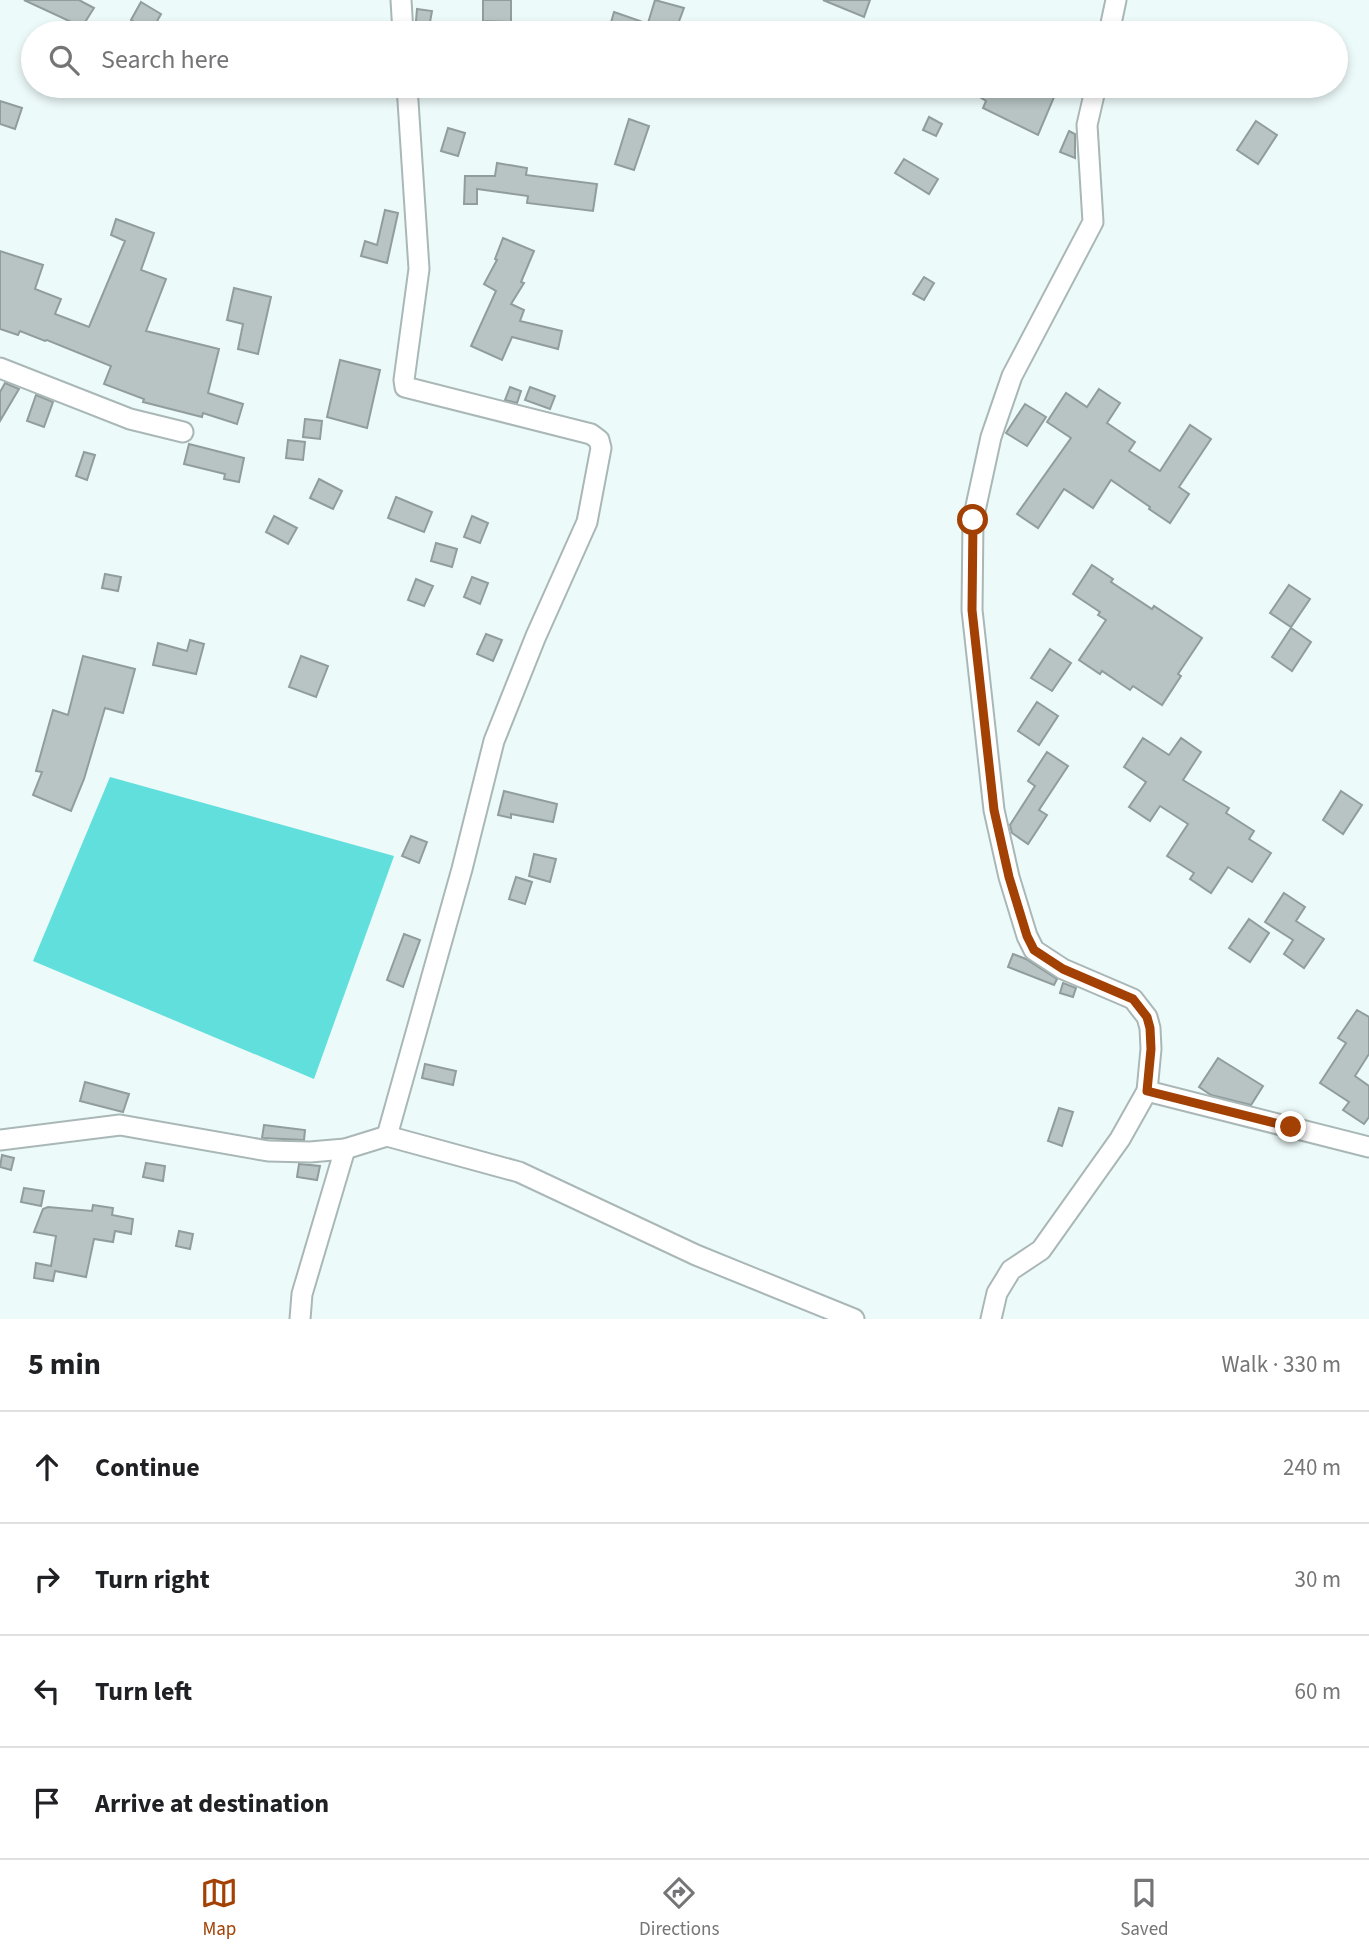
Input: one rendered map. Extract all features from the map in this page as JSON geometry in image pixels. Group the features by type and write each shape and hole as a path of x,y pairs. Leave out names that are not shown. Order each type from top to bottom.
{"street":[{"path":"401,0 402,21"},
{"path":"1111,21 1116,0"},
{"path":"387,1136 494,741 536,636 587,522 601,448 598,440 590,434 405,387 419,269 408,98"},
{"path":"991,1319 997,1293 1010,1270 1041,1250 1120,1139 1147,1091 1151,1049 1147,1017 1133,999 1063,969 1034,950 1027,936 1009,877 994,810 972,610 973,520 991,437 1012,376 1093,222 1087,125 1093,98"},
{"path":"0,368 130,419 183,432"},
{"path":"1147,1091 1369,1147"},
{"path":"0,1140 120,1125 268,1151 310,1153 345,1149 387,1136 519,1172 696,1255 854,1319"},
{"path":"299,1319 302,1294 345,1149"}],"water":[{"path":"110,777 394,856 314,1079 33,961"}],"building":[{"path":"24,0 79,0 94,8 86,21 69,21"},
{"path":"483,0 511,0 511,21 483,21"},
{"path":"655,0 684,8 679,21 649,21"},
{"path":"823,0 870,0 864,17"},
{"path":"141,2 161,14 157,21 131,20"},
{"path":"417,9 432,11 430,21 416,21"},
{"path":"614,12 640,21 611,21"},
{"path":"981,98 1054,98 1038,135 983,108 986,101"},
{"path":"0,101 22,108 15,129 0,124"},
{"path":"929,117 942,124 936,136 923,130"},
{"path":"629,119 649,126 634,170 615,164"},
{"path":"1256,121 1277,135 1258,164 1237,150"},
{"path":"448,128 465,133 458,156 441,151"},
{"path":"1069,131 1075,134 1075,158 1060,152"},
{"path":"904,159 938,179 929,194 895,173"},
{"path":"497,163 527,168 526,175 597,184 593,211 527,203 528,196 477,189 477,204 464,204 465,176 495,176"},
{"path":"385,210 398,213 387,263 361,256 365,241 377,245"},
{"path":"116,219 154,233 141,270 166,279 146,331 219,349 208,393 243,404 237,424 203,413 202,417 143,402 144,399 104,384 111,366 20,331 18,335 0,329 0,251 43,265 35,289 61,299 55,314 89,327 125,241 111,235"},
{"path":"503,238 534,251 521,282 524,283 511,304 524,310 520,321 562,331 558,349 512,337 502,360 471,346 496,291 484,284 497,260 495,259"},
{"path":"924,277 934,283 924,300 913,294"},
{"path":"234,288 271,297 258,354 238,349 243,324 227,320"},
{"path":"340,360 380,370 367,428 327,417"},
{"path":"5,383 19,389 0,421 0,392"},
{"path":"510,387 521,391 517,403 505,400"},
{"path":"530,387 555,396 550,409 525,400"},
{"path":"1099,389 1120,403 1107,423 1135,442 1129,451 1160,471 1190,425 1211,439 1179,487 1189,494 1170,523 1111,480 1093,508 1064,489 1038,528 1017,514 1071,438 1047,422 1066,393 1087,407"},
{"path":"36,395 53,402 44,427 27,421"},
{"path":"1025,404 1046,417 1027,446 1006,433"},
{"path":"305,419 322,421 320,439 303,437"},
{"path":"288,440 305,442 303,460 286,458"},
{"path":"189,444 244,458 239,482 224,479 225,474 184,464"},
{"path":"84,452 95,455 87,480 76,476"},
{"path":"319,479 342,491 333,509 310,498"},
{"path":"396,497 432,512 424,532 388,518"},
{"path":"274,516 297,528 288,544 266,532"},
{"path":"472,516 488,523 480,543 464,537"},
{"path":"436,543 457,549 452,567 431,561"},
{"path":"1092,565 1113,579 1111,582 1202,638 1178,674 1181,676 1162,705 1133,686 1130,690 1102,671 1100,674 1079,660 1106,620 1098,615 1100,612 1073,594"},
{"path":"105,574 121,577 118,591 102,588"},
{"path":"472,577 488,583 480,604 464,597"},
{"path":"416,579 433,586 424,606 408,600"},
{"path":"1289,585 1310,599 1291,627 1270,613"},
{"path":"1291,628 1311,642 1292,671 1272,657"},
{"path":"486,634 502,640 493,661 477,654"},
{"path":"190,640 204,644 196,674 153,665 158,643 187,651"},
{"path":"1050,649 1071,663 1052,691 1031,678"},
{"path":"83,656 135,669 123,713 105,708 84,779 71,811 33,795 42,772 36,771 53,710 68,715"},
{"path":"301,656 328,666 316,697 289,687"},
{"path":"1037,702 1058,716 1039,745 1018,731"},
{"path":"1143,738 1169,755 1181,738 1201,752 1183,780 1229,808 1226,813 1254,831 1249,839 1271,853 1252,882 1228,867 1211,893 1190,879 1194,873 1167,856 1188,824 1160,806 1150,821 1129,807 1146,782 1124,767"},
{"path":"1047,752 1068,766 1039,810 1047,815 1028,844 1012,833 1010,825 1035,786 1028,781"},
{"path":"504,791 557,804 553,822 511,814 511,818 498,815"},
{"path":"1341,791 1362,805 1343,834 1323,820"},
{"path":"411,836 427,842 419,863 402,856"},
{"path":"534,854 556,859 550,882 529,876"},
{"path":"516,877 532,882 525,904 509,899"},
{"path":"1284,893 1305,907 1296,921 1324,939 1304,968 1284,954 1293,940 1265,922"},
{"path":"1249,919 1269,933 1250,962 1229,948"},
{"path":"404,934 420,940 403,987 387,980"},
{"path":"1013,954 1057,979 1054,985 1008,967"},
{"path":"1063,983 1076,988 1073,997 1060,993"},
{"path":"1357,1010 1369,1017 1369,1054 1355,1076 1369,1086 1369,1117 1364,1124 1343,1110 1349,1102 1320,1083 1346,1043 1338,1038"},
{"path":"1218,1058 1263,1086 1251,1105 1211,1095 1199,1087"},
{"path":"425,1064 456,1071 453,1085 422,1078"},
{"path":"85,1082 129,1094 123,1112 80,1101"},
{"path":"1059,1108 1073,1112 1062,1146 1048,1141"},
{"path":"264,1125 305,1130 304,1140 262,1138"},
{"path":"2,1155 14,1158 11,1170 0,1167"},
{"path":"146,1163 165,1166 163,1181 143,1177"},
{"path":"299,1164 320,1166 317,1180 297,1177"},
{"path":"24,1188 44,1191 41,1206 21,1202"},
{"path":"93,1205 113,1208 112,1215 133,1219 131,1234 115,1231 113,1242 94,1239 86,1277 55,1271 53,1281 34,1278 36,1263 51,1266 56,1236 34,1232 43,1209 48,1207 92,1211"},
{"path":"179,1231 193,1234 190,1249 176,1246"}],"route":[{"path":"973,520 972,610 994,810 1009,877 1034,950 1063,969 1133,999 1147,1017 1150,1028 1147,1091 1291,1127"}]}
